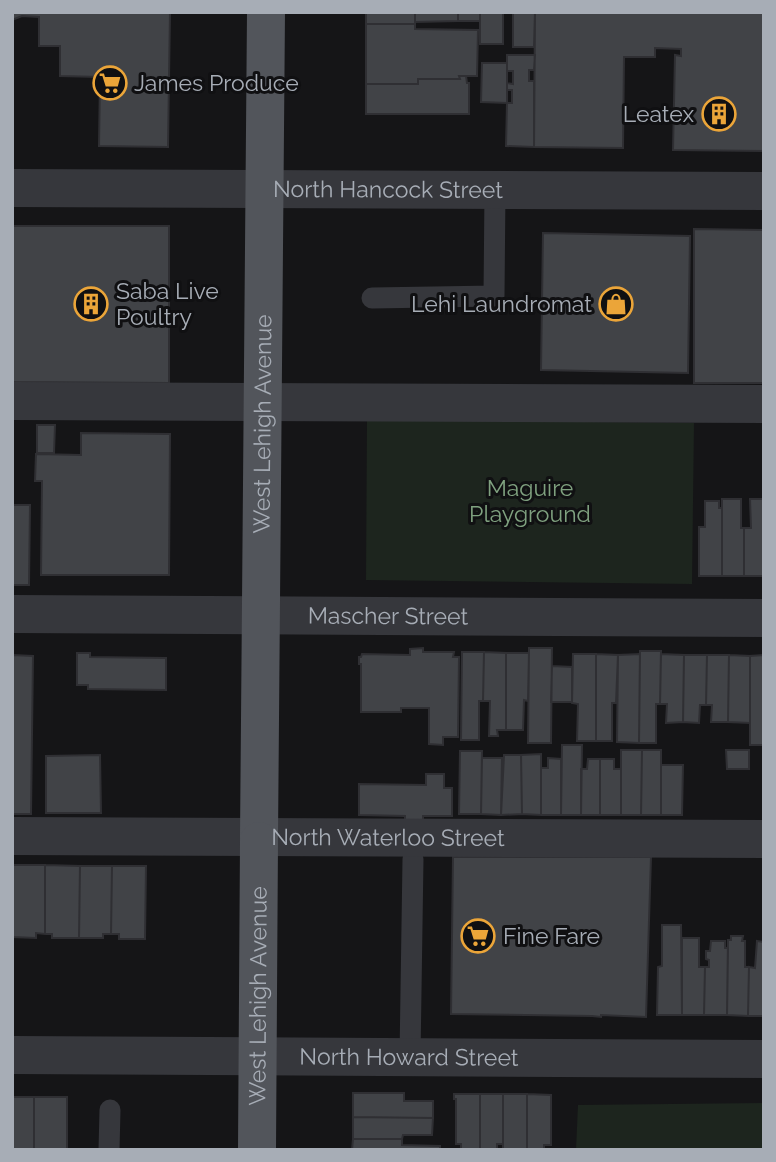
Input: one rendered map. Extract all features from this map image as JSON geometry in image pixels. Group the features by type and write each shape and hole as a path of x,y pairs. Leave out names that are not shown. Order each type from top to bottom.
{"main road":[{"name":"West Lehigh Avenue","path":"257,1150 267,12"}],"street":[{"name":"North Hancock Street","path":"12,188 764,191"},
{"path":"12,401 764,404"},
{"name":"Mascher Street","path":"12,614 764,618"},
{"name":"North Waterloo Street","path":"12,836 764,839"},
{"name":"North Howard Street","path":"12,1055 764,1059"}],"lane":[{"path":"372,298 494,296 495,190"},
{"path":"410,1057 413,859"},
{"path":"109,1150 110,1110"}],"green space":[{"name":"Maguire Playground","path":"367,420 694,423 692,584 366,580"},
{"path":"764,1103 764,1150 576,1150 578,1105"}],"building":[{"path":"12,12 170,12 168,147 99,146 100,77 60,76 60,46 39,46 39,17 22,16 12,20"},
{"path":"366,12 415,12 415,24 366,24"},
{"path":"415,12 458,12 458,21 415,22"},
{"path":"458,12 480,12 480,21 458,21"},
{"path":"480,12 503,12 503,44 480,44"},
{"path":"513,12 535,12 534,47 513,47"},
{"name":"Leatex","path":"535,12 764,12 764,151 673,150 675,55 681,56 681,49 655,48 655,57 624,57 623,148 534,147"},
{"path":"366,24 415,24 415,29 478,30 477,76 459,76 460,79 418,79 418,84 366,84"},
{"path":"507,55 535,55 534,70 529,70 529,81 534,81 534,147 506,146 507,103 512,103 512,90 507,90 507,83 513,84 513,71 507,71"},
{"path":"482,63 507,63 507,103 481,102"},
{"path":"459,76 466,76 469,83 469,114 366,114 366,84 418,84 418,79 460,79"},
{"name":"Saba Live Poultry","path":"12,226 169,226 169,383 12,382"},
{"path":"694,229 764,230 764,383 694,383"},
{"name":"Lehi Laundromat","path":"543,233 690,236 688,373 541,370"},
{"path":"37,425 55,425 54,453 37,453"},
{"path":"81,433 170,434 169,575 41,575 42,481 35,481 36,454 81,455"},
{"path":"722,499 741,499 744,576 722,576"},
{"path":"750,499 764,499 764,576 744,576 744,528 751,528"},
{"path":"705,501 719,501 719,508 722,508 722,576 699,576 699,527 705,527"},
{"path":"12,505 30,505 29,585 12,585"},
{"path":"423,648 423,652 454,652 453,657 459,657 458,737 443,737 443,745 429,744 429,708 401,708 401,712 361,712 359,657 362,654 410,655 410,649"},
{"path":"529,648 552,648 551,743 528,743"},
{"path":"640,651 661,651 660,704 656,704 656,743 639,743"},
{"path":"462,652 484,652 483,701 479,701 479,740 461,740"},
{"path":"484,652 506,653 506,730 497,730 498,736 489,736 490,701 483,701"},
{"path":"77,653 90,653 90,657 166,658 166,690 88,689 88,685 77,685"},
{"path":"506,653 529,653 528,701 524,700 523,730 506,730"},
{"path":"573,654 596,654 596,741 577,741 578,704 572,703"},
{"path":"596,654 618,655 616,703 612,703 612,741 596,741"},
{"path":"640,654 639,743 617,742 618,655"},
{"path":"661,654 684,655 683,722 666,723 667,704 660,704"},
{"path":"12,655 33,656 31,814 12,814"},
{"path":"684,655 707,655 706,705 700,705 699,723 683,722"},
{"path":"707,655 729,655 728,722 711,722 712,705 706,705"},
{"path":"729,655 750,656 750,723 728,722"},
{"path":"764,655 764,745 750,745 750,656"},
{"path":"552,666 572,667 572,702 551,702"},
{"path":"562,745 582,745 581,815 561,815"},
{"path":"621,750 642,750 641,815 621,815"},
{"path":"642,750 661,750 661,815 641,815"},
{"path":"726,750 749,750 749,769 727,769"},
{"path":"460,751 482,751 481,814 459,814"},
{"path":"541,754 541,815 522,814 521,755"},
{"path":"100,755 101,813 46,813 46,756"},
{"path":"504,755 521,755 522,814 501,815"},
{"path":"482,758 502,758 501,815 481,814"},
{"path":"548,758 561,759 561,815 541,815 541,768 548,768"},
{"path":"588,759 600,759 600,815 581,815 581,769 587,769"},
{"path":"600,759 614,759 614,769 621,769 621,815 600,815"},
{"path":"661,765 683,765 682,815 661,815"},
{"path":"426,774 444,774 444,788 452,788 452,816 423,816 423,823 405,823 405,816 359,815 359,784 426,785"},
{"path":"453,857 651,857 646,1017 451,1014"},
{"path":"12,865 45,865 45,934 36,933 36,938 12,937"},
{"path":"45,865 80,866 79,938 52,938 52,934 45,934"},
{"path":"80,866 112,866 111,934 103,934 103,938 79,938"},
{"path":"112,866 146,866 145,939 119,939 119,934 111,934"},
{"path":"662,925 681,925 682,1015 657,1015 658,967 662,966"},
{"path":"731,936 743,936 742,941 745,941 745,967 749,967 748,1016 727,1015 728,940 731,940"},
{"path":"682,938 699,938 699,967 705,967 704,1015 682,1015"},
{"path":"711,941 725,941 725,948 728,948 727,1015 704,1015 705,967 709,967 706,951 710,951"},
{"path":"757,941 764,942 764,1016 748,1016 749,967 755,968"},
{"path":"353,1093 404,1093 404,1101 433,1101 433,1118 353,1117"},
{"path":"454,1094 480,1094 480,1150 461,1150 461,1144 456,1144"},
{"path":"480,1094 503,1094 503,1144 497,1144 497,1150 480,1150"},
{"path":"503,1094 527,1094 527,1150 503,1150"},
{"path":"527,1094 551,1095 551,1145 544,1145 544,1150 527,1150"},
{"path":"12,1097 34,1097 34,1150 12,1150"},
{"path":"34,1097 67,1097 67,1150 34,1150"},
{"path":"353,1117 433,1118 432,1135 403,1135 402,1139 353,1139"},
{"path":"353,1139 402,1139 402,1145 440,1146 440,1150 352,1150"}],"place":[{"name":"James Produce","path":"110,83"},
{"name":"Leatex","path":"719,114"},
{"name":"Saba Live Poultry","path":"91,304"},
{"name":"Lehi Laundromat","path":"616,304"},
{"name":"Fine Fare","path":"478,936"}]}
